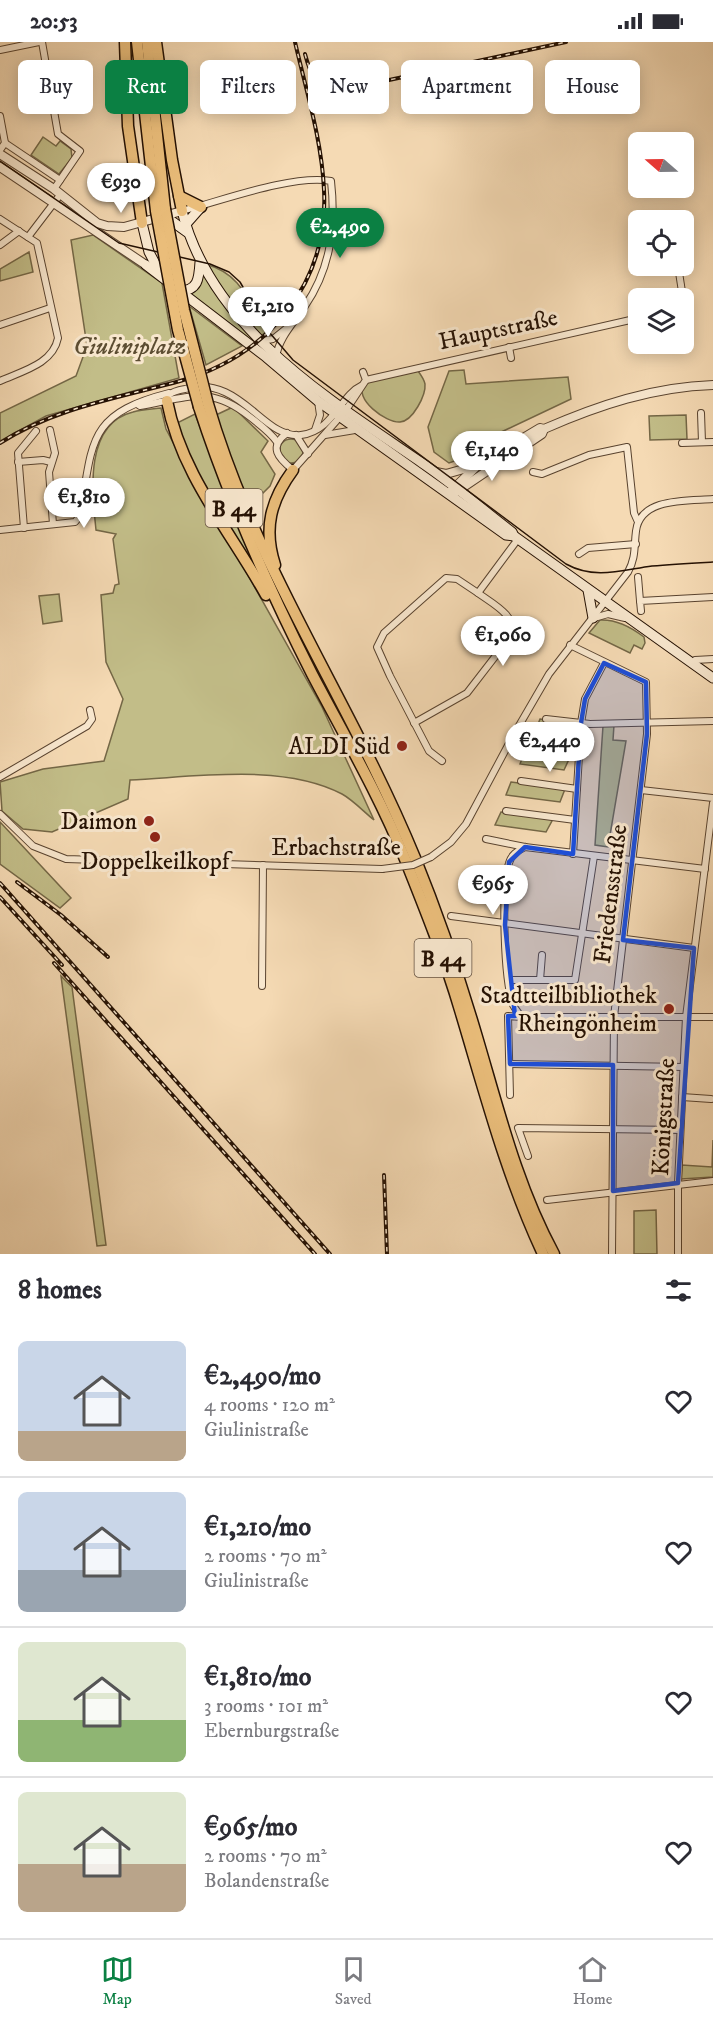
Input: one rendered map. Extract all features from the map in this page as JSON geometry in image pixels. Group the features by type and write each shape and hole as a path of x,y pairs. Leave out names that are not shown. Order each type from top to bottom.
{"highway":[{"path":"125,42 128,126 142,222"},
{"name":"B 44","path":"137,42 178,330 204,406 281,601 405,859 439,945 503,1160 543,1254"},
{"name":"B 44","path":"147,42 162,212"},
{"path":"156,42 182,211"},
{"path":"179,196 192,205 201,207"},
{"path":"168,397 176,435 193,474 270,602 281,601 270,546 269,528 276,495 293,470"},
{"name":"B 44","path":"281,601 388,799 414,857 447,941 512,1155 526,1194 554,1254"}],"main road":[{"path":"186,224 201,207"},
{"path":"182,211 200,261 222,297 262,341 344,408 434,471 506,535 516,538"},
{"path":"162,212 189,234"},
{"path":"142,222 149,252 160,273"},
{"path":"178,291 193,288 198,282 200,261"},
{"path":"146,265 160,273 178,291 356,430 454,491 588,590 713,678"},
{"path":"588,590 593,618"}],"street":[{"path":"0,50 41,42 57,134 80,151 60,180 56,195 28,237"},
{"path":"0,116 5,143 60,180"},
{"path":"0,150 5,143"},
{"path":"0,154 97,223 107,226 124,227 142,222 162,212 201,207 280,186 318,179 331,182 333,232 328,259 313,293 279,342 274,364"},
{"path":"0,167 56,195 116,247 146,265"},
{"path":"0,219 37,243 57,331 53,352 44,361 0,381"},
{"path":"0,245 19,231"},
{"path":"0,325 50,308"},
{"name":"Hauptstraße","path":"366,380 628,320"},
{"path":"262,341 273,339 292,322"},
{"path":"509,347 511,358"},
{"path":"287,433 277,442 275,452 279,459 293,470 325,435 366,380 363,372"},
{"path":"454,491 478,465 512,442 540,428 544,429 586,411 632,396 713,385"},
{"path":"0,530 75,522 80,516 96,435 114,414 137,404 140,406 196,387 221,390 241,400 272,425 287,433 297,435 314,431 337,416"},
{"path":"168,397 202,395 223,398 237,406 277,442"},
{"path":"314,431 320,415 318,401"},
{"path":"701,413 702,442"},
{"path":"454,491 542,434 544,429"},
{"path":"24,528 18,453 36,430"},
{"path":"50,430 55,453 49,472 53,524"},
{"path":"325,435 356,430"},
{"path":"297,435 308,454"},
{"path":"682,443 713,442"},
{"name":"Erbachstraße","path":"0,814 33,846 66,859 382,868 412,865 431,857 451,842 472,817 532,701 570,645 629,570 636,544 638,522 634,513 627,447 589,455 543,474 533,472"},
{"path":"18,462 43,460 51,462"},
{"path":"434,471 446,474 478,465"},
{"path":"638,522 647,511 661,504 713,499"},
{"path":"478,593 516,538"},
{"path":"579,554 588,548 636,544"},
{"path":"638,577 641,611"},
{"path":"414,723 467,693 511,636 513,627 510,618 457,579 446,578 378,641 378,650 414,723 429,751 442,761"},
{"path":"640,601 713,597"},
{"path":"593,618 608,614 632,619"},
{"path":"570,645 604,663 585,699 581,723 573,854"},
{"path":"692,663 695,660 713,659"},
{"name":"Friedensstraße","path":"604,663 646,682 648,722 614,1017 611,1128 612,1254"},
{"path":"0,777 87,726 92,719 90,710"},
{"path":"546,719 581,723 713,721"},
{"path":"532,751 578,756"},
{"path":"521,781 577,789"},
{"path":"641,790 713,798"},
{"name":"Königstraße","path":"678,1254 678,1183 686,1017 713,803"},
{"path":"506,811 575,820"},
{"path":"486,839 573,854 705,869"},
{"path":"521,1017 513,1005 505,925 509,862 514,853 525,847"},
{"path":"510,980 575,980 594,856"},
{"path":"262,986 263,865"},
{"path":"451,916 505,925 694,948"},
{"path":"540,980 542,955"},
{"path":"510,1095 508,1016 713,1017"},
{"path":"510,1064 684,1067"},
{"path":"682,1097 711,1099"},
{"path":"528,1156 518,1128 680,1130"},
{"path":"547,1200 678,1183 713,1181"}],"highlighted area":[{"path":"604,663 646,682 647,734 623,940 694,948 678,1183 613,1191 613,1065 510,1064 508,1016 515,1016 505,925 509,862 525,847 573,854 581,723 585,699"}],"green space":[{"path":"43,137 56,146 60,141 71,149 72,158 59,174 31,155"},
{"name":"Giuliniplatz","path":"93,235 162,283 179,378 46,416 0,441 0,413 76,376 87,346 71,240"},
{"path":"29,252 33,272 0,281 0,269"},
{"path":"205,264 218,269 236,282 249,300 266,332 261,336 235,308"},
{"path":"203,274 258,340 254,343 188,294"},
{"path":"189,306 242,346 206,365"},
{"path":"464,370 466,384 568,377 571,399 497,434 469,456 449,463 434,452 428,427 449,371"},
{"path":"418,371 425,384 425,389 418,407 405,421 387,419 373,409 363,396 364,383"},
{"path":"233,407 268,441 261,452 275,474 270,486 251,505 232,465 216,415"},
{"path":"161,408 166,429 215,522 235,552 322,707 374,820 342,794 319,784 293,778 238,774 130,780 128,799 52,832 23,829 2,811 0,782 43,769 104,761 123,699 106,662 101,595 113,593 115,585 119,584 113,539 116,534 96,530 93,497 95,461 106,430 117,419 136,411"},
{"path":"195,414 253,561 251,562 198,475 175,424"},
{"path":"686,415 687,439 650,440 649,416"},
{"path":"291,439 296,440 302,446 302,456 296,462 291,463 286,462 280,456 279,451 280,446 286,440"},
{"path":"59,594 62,621 43,624 39,596"},
{"path":"600,620 618,622 639,633 644,637 645,643 642,649 634,645 630,653 589,633"},
{"path":"540,719 573,724 567,737 535,732"},
{"path":"614,725 613,740 626,741 608,847 595,845 603,726"},
{"path":"525,751 570,757 564,770 520,764"},
{"path":"511,782 565,789 560,802 506,795"},
{"path":"501,812 553,819 546,832 495,825"},
{"path":"0,822 71,898 60,908 0,864"},
{"path":"61,976 72,987 106,1245 97,1246"},
{"path":"713,1140 713,1177 681,1179 682,1165 712,1167"},
{"path":"656,1210 657,1254 634,1254 634,1211"}],"tram line":[{"path":"0,161 119,243 210,264 229,272 240,282 269,332 293,360 566,564 587,572 598,573 660,565 713,562"}],"railway":[{"path":"0,443 65,412 180,381 212,369 240,354 266,334 287,311 304,285 316,256 323,224 323,172 317,134 295,42"},
{"path":"305,54 315,79 324,87 338,91 566,42"},
{"path":"17,882 61,915 108,957"},
{"path":"0,883 330,1254"},
{"path":"0,897 62,965"},
{"path":"54,963 315,1254"},
{"path":"384,1175 387,1254"}],"place":[{"name":"ALDI Süd","path":"402,746"},
{"name":"Daimon","path":"149,821"},
{"name":"Doppelkeilkopf","path":"155,837"},
{"name":"Stadtteilbibliothek Rheingönheim","path":"669,1009"}]}
